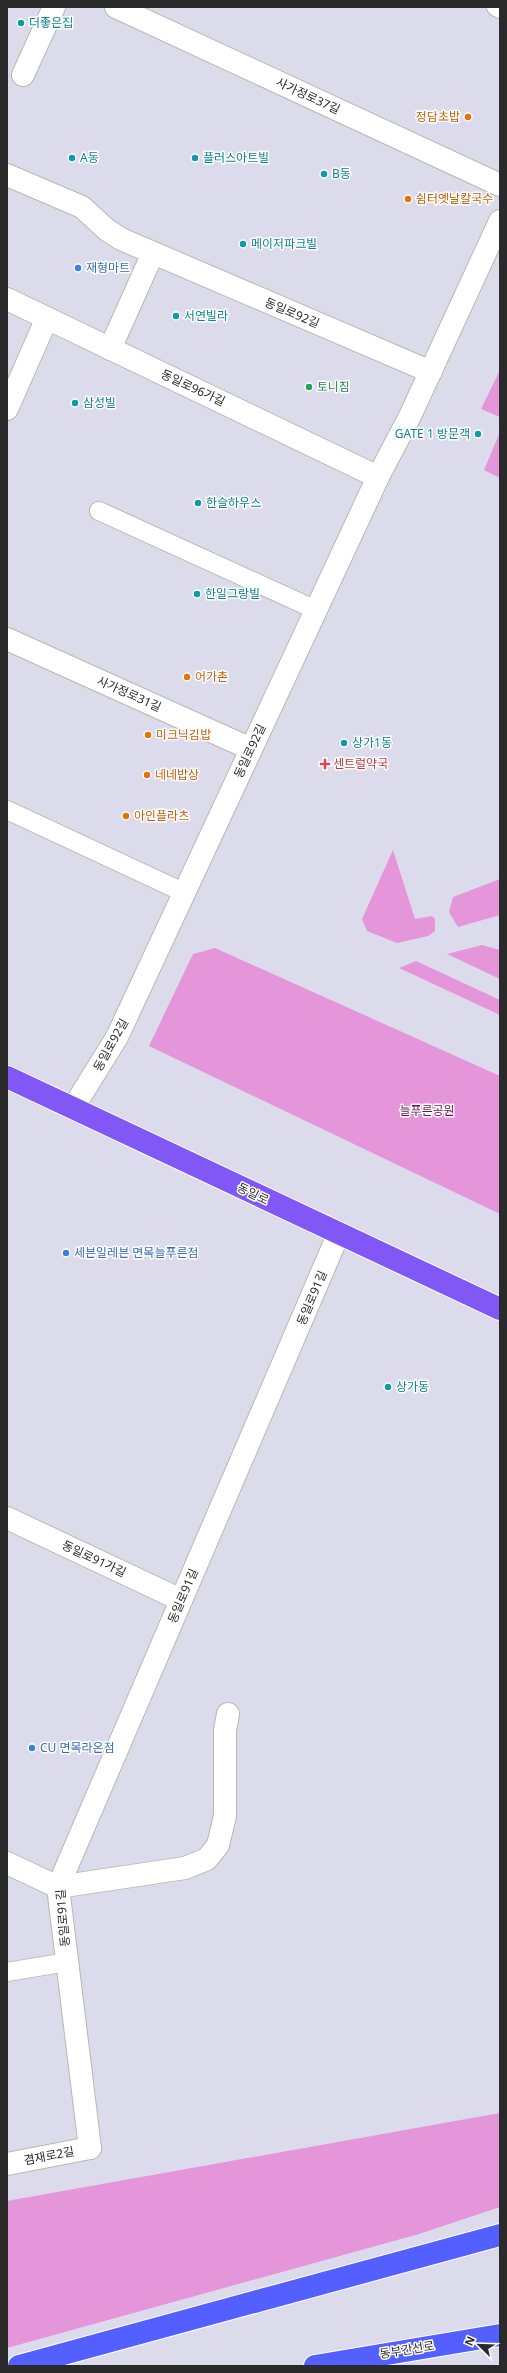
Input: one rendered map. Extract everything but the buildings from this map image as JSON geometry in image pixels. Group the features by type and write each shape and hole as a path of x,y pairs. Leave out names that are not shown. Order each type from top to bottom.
{"highway":[{"path":"19,2366 500,2235"},
{"name":"동부간선로","path":"315,2366 500,2335"}],"main road":[{"name":"동일로","path":"7,1077 338,1235 500,1310"}],"street":[{"path":"23,75 54,7"},
{"name":"사가정로37길","path":"116,7 500,185"},
{"name":"동일로92길","path":"7,175 82,207 113,235 431,372"},
{"name":"동일로92길","path":"73,1108 117,1037 378,477 431,372 500,221"},
{"path":"110,348 153,253"},
{"name":"동일로96가길","path":"7,299 378,477"},
{"path":"7,409 47,318"},
{"name":"사가정로31길","path":"7,639 251,749"},
{"name":"동일로91길","path":"90,2148 58,1886 338,1235"},
{"name":"동일로91가길","path":"7,1518 181,1600"},
{"path":"7,1863 58,1886 184,1868 207,1859 218,1845 225,1816 225,1730 228,1714"},
{"name":"겸재로2길","path":"7,2164 90,2148"}],"lane":[{"path":"496,7 500,9"},
{"path":"99,511 316,610"},
{"path":"7,810 185,893"},
{"name":"동일로91길","path":"7,1972 67,1962"}],"green space":[{"path":"500,370 500,417 481,409"},
{"path":"500,432 500,478 484,470"},
{"path":"393,850 415,919 432,916 435,919 435,931 428,936 397,943 367,931 362,919"},
{"path":"500,879 500,915 458,927 449,912 453,897"},
{"path":"482,945 500,950 500,979 447,954"},
{"name":"늘푸른공원","path":"215,948 500,1076 500,1214 149,1046 193,954"},
{"path":"416,961 500,1000 500,1015 399,968"},
{"path":"500,2113 500,2207 419,2234 7,2348 7,2201"}],"place":[{"name":"더좋은집","path":"21,23"},
{"name":"정담초밥","path":"468,117"},
{"name":"A동","path":"72,158"},
{"name":"플러스아트빌","path":"195,158"},
{"name":"B동","path":"324,174"},
{"name":"쉼터옛날칼국수","path":"408,199"},
{"name":"메이저파크빌","path":"243,244"},
{"name":"재형마트","path":"78,268"},
{"name":"서연빌라","path":"176,316"},
{"name":"토니짐","path":"309,387"},
{"name":"삼성빌","path":"75,403"},
{"name":"GATE 1 방문객","path":"478,434"},
{"name":"한슬하우스","path":"198,503"},
{"name":"한일그랑빌","path":"197,594"},
{"name":"어가촌","path":"187,677"},
{"name":"미크닉김밥","path":"148,735"},
{"name":"상가1동","path":"344,743"},
{"name":"센트럴약국","path":"325,764"},
{"name":"네네밥상","path":"147,775"},
{"name":"아인플라츠","path":"126,816"},
{"name":"세븐일레븐 면목늘푸른점","path":"66,1253"},
{"name":"상가동","path":"388,1387"},
{"name":"CU 면목라온점","path":"32,1748"}]}
